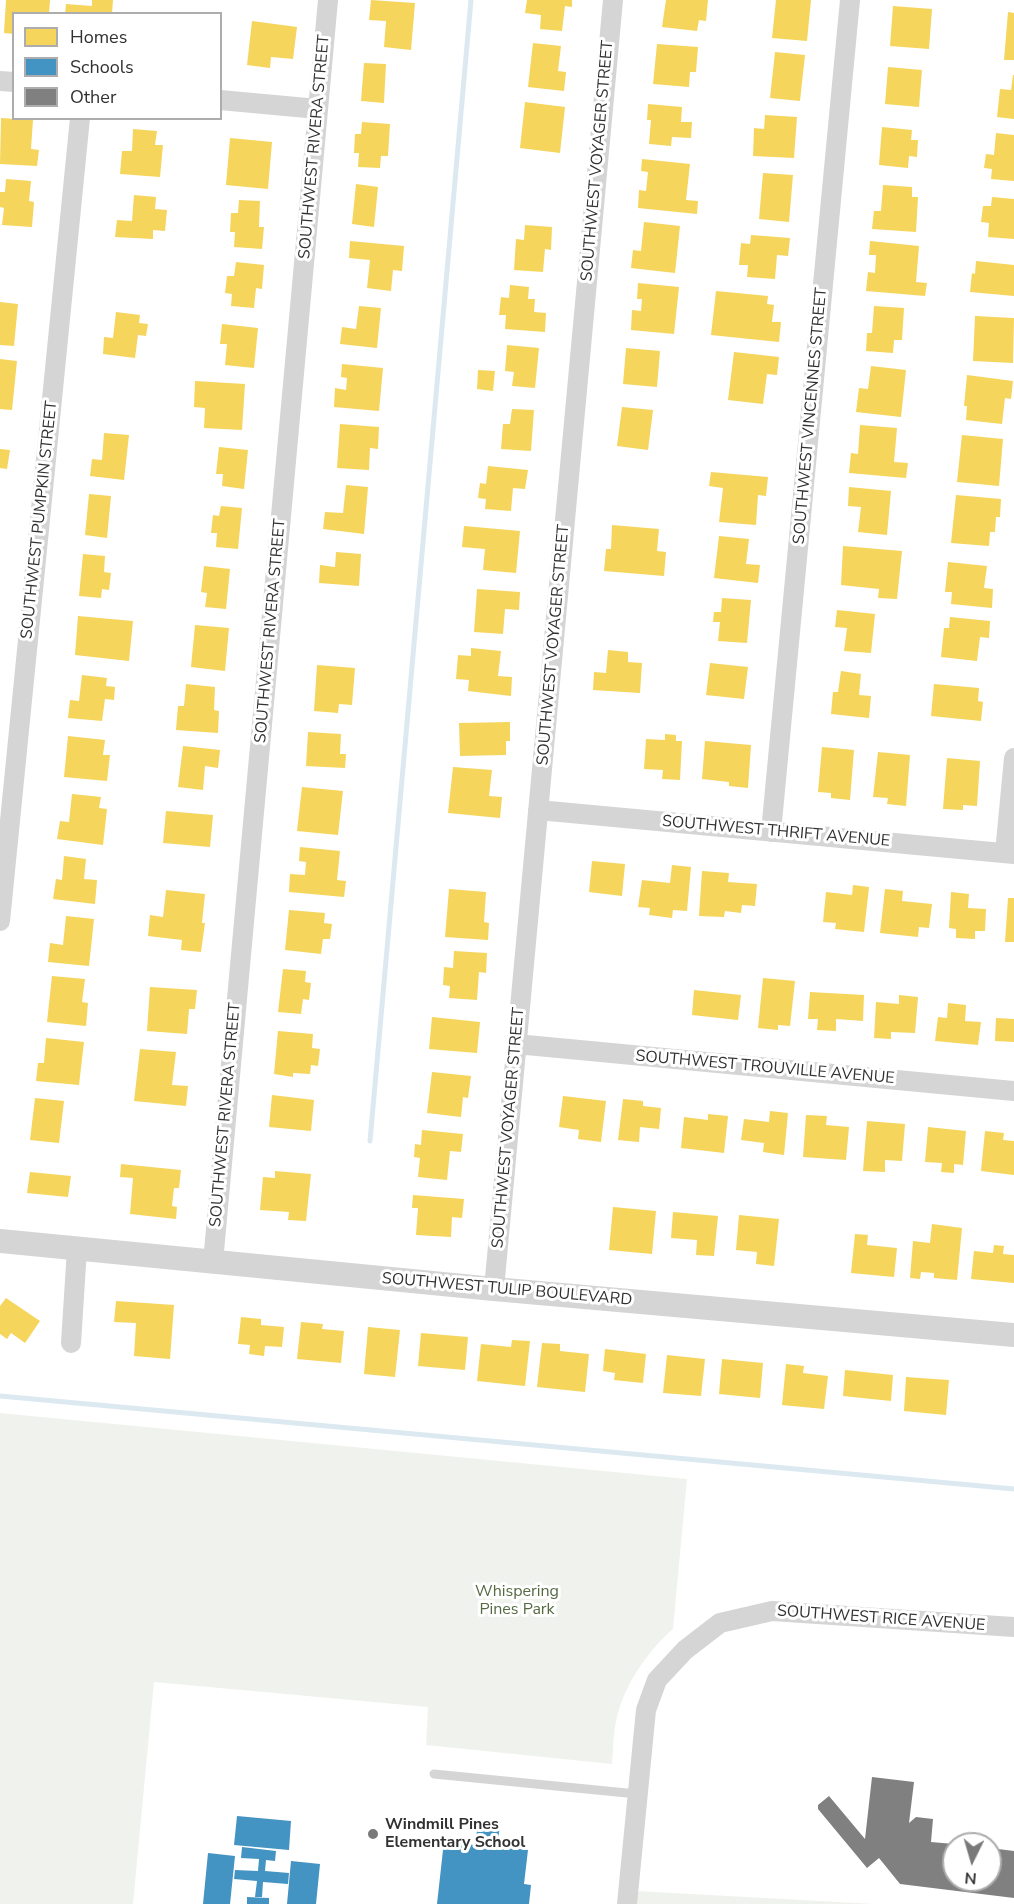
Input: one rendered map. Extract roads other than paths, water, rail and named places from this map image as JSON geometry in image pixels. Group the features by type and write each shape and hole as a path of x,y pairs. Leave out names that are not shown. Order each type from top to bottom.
{"street":[{"name":"SOUTHWEST RIVERA STREET","path":"213,1262 328,0"},
{"name":"SOUTHWEST VOYAGER STREET","path":"494,1289 613,0"},
{"name":"SOUTHWEST VINCENNES STREET","path":"771,832 850,0"},
{"path":"222,100 318,109"},
{"name":"SOUTHWEST PUMPKIN STREET","path":"0,921 80,120"},
{"path":"1010,854 1014,758"},
{"name":"SOUTHWEST THRIFT AVENUE","path":"538,810 1010,854"},
{"name":"SOUTHWEST TROUVILLE AVENUE","path":"516,1044 1014,1091"},
{"name":"SOUTHWEST TULIP BOULEVARD","path":"0,1241 494,1289 1014,1335"},
{"path":"71,1342 77,1249"},
{"name":"SOUTHWEST RICE AVENUE","path":"627,1904 646,1710 657,1680 685,1650 720,1623 772,1611 1014,1628"}],"lane":[{"path":"434,1774 637,1794"}],"waterway":[{"path":"370,1141 471,0"},
{"path":"0,1396 1014,1489"}],"place":[{"name":"Windmill Pines Elementary School","path":"373,1834"}],"park label":[{"name":"Whispering Pines Park","path":"517,1601"}]}
